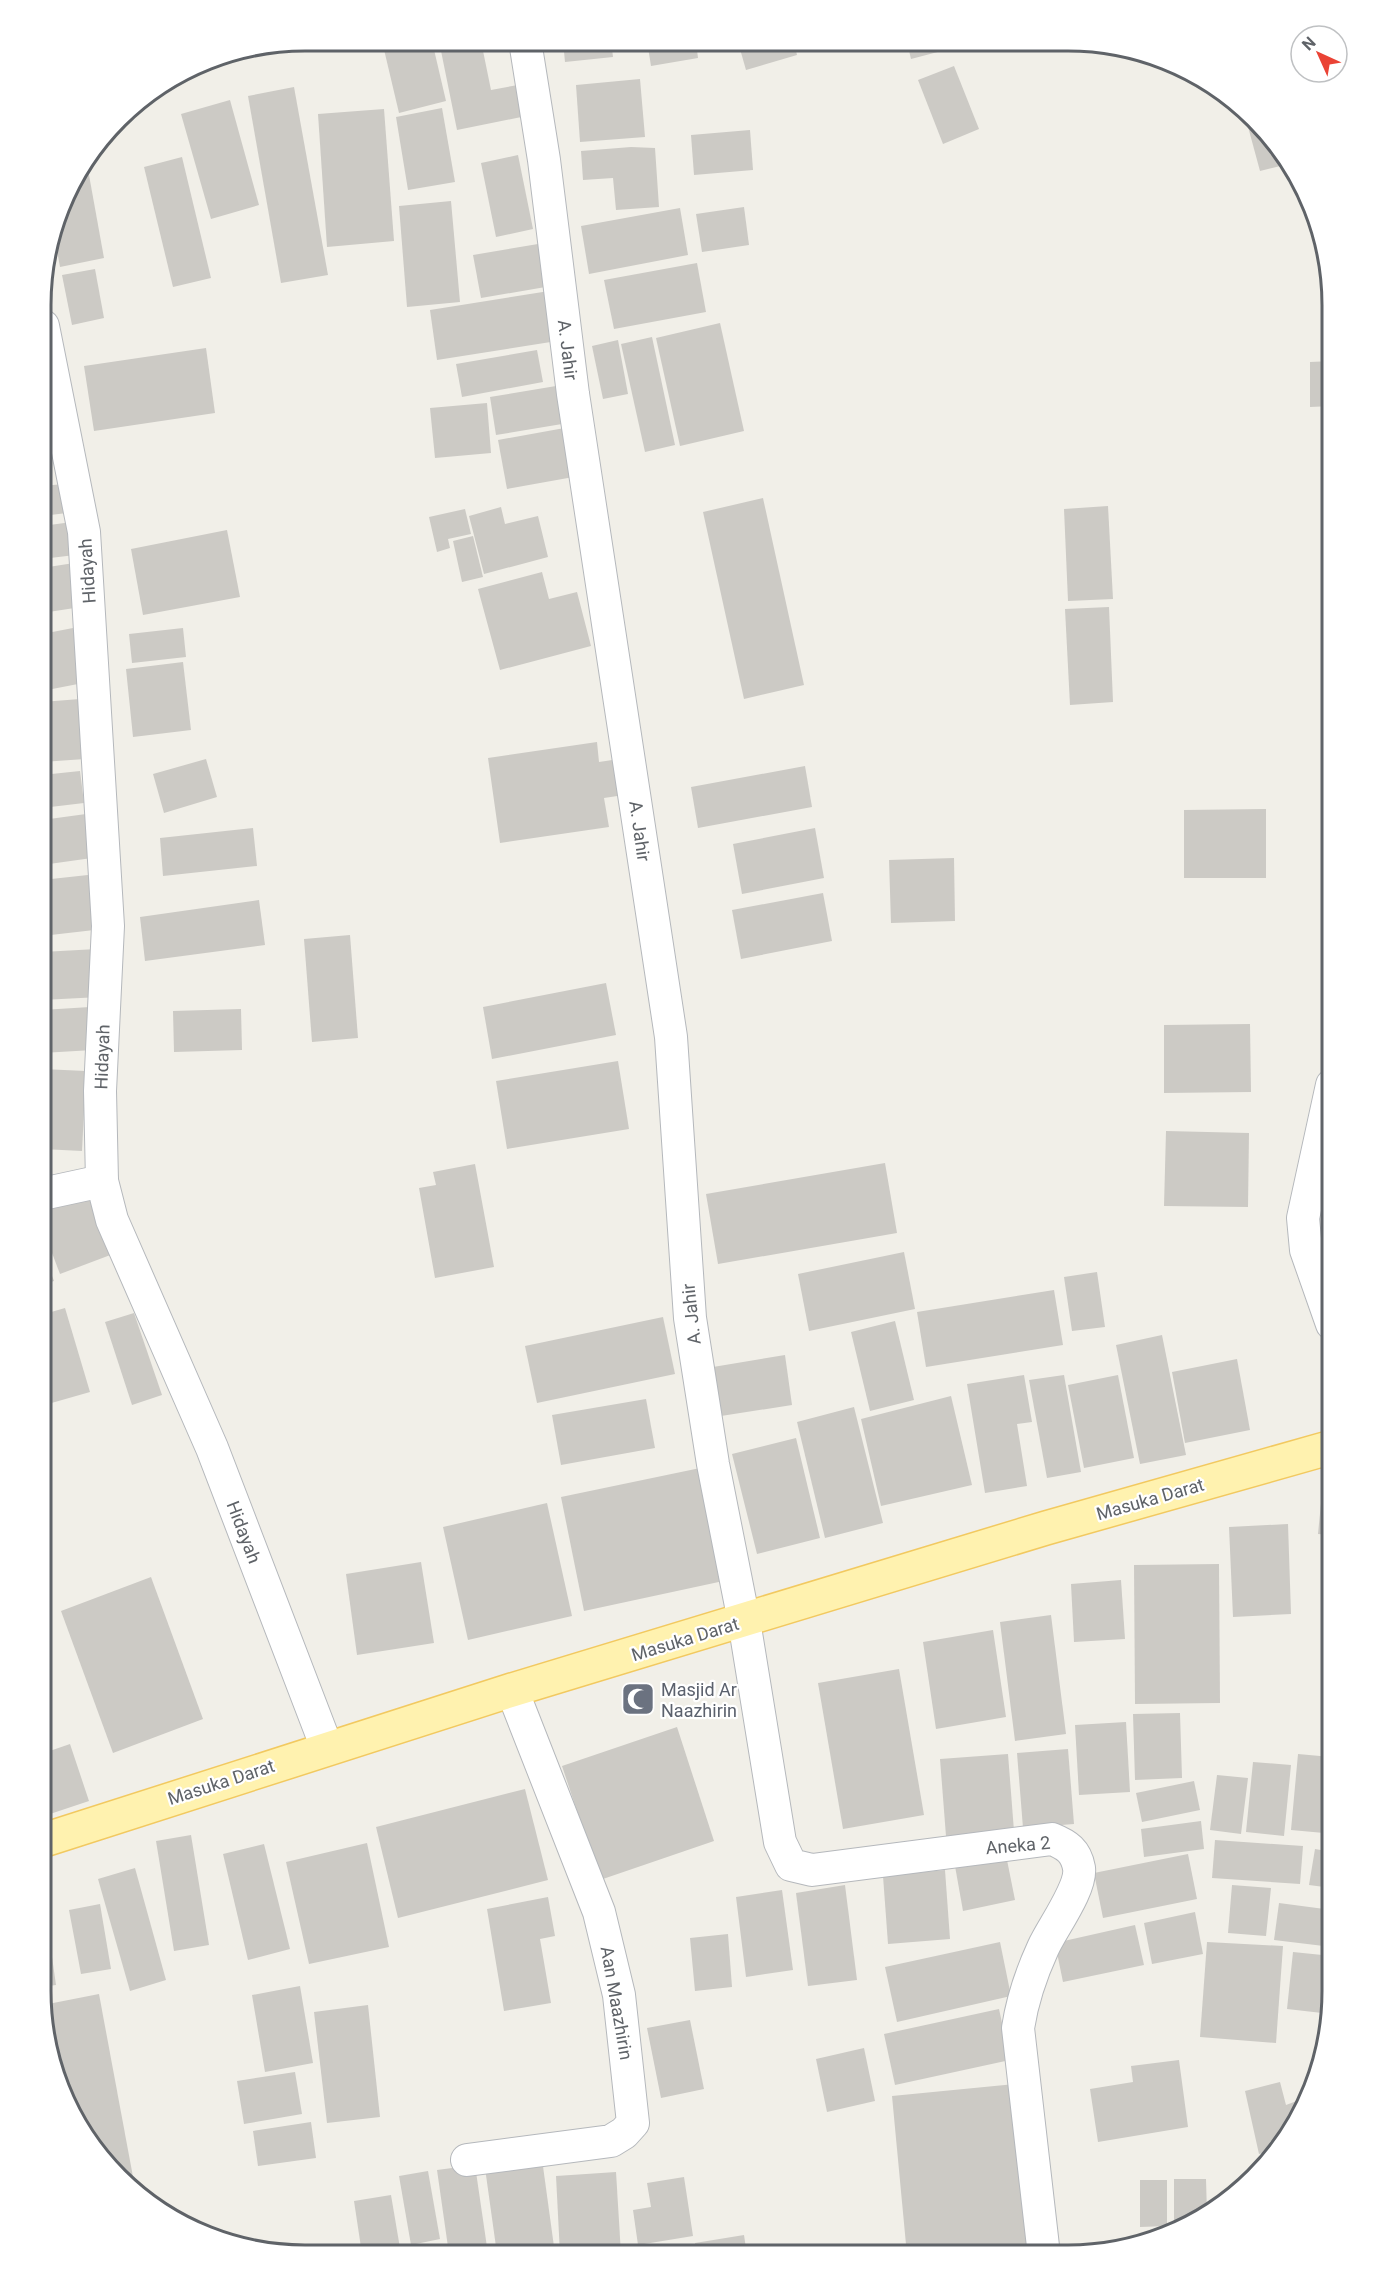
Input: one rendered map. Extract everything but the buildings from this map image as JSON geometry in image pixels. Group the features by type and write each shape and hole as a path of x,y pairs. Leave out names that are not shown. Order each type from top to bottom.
{"main road":[{"name":"Masuka Darat","path":"51,1837 512,1690 1046,1528 1322,1450"}],"street":[{"name":"A. Jahir","path":"527,51 544,160 573,394 671,1037 690,1318 713,1464 744,1621"},
{"name":"Hidayah","path":"51,366 84,532 88,579 108,926 100,1091 102,1181 112,1220 212,1448 327,1748"},
{"path":"1322,1131 1303,1218 1306,1250 1322,1296"},
{"path":"51,1192 102,1181"},
{"name":"Aneka 2","path":"744,1621 780,1842 791,1865 812,1870 1052,1839 1067,1845 1075,1853 1080,1870 1076,1887 1042,1950 1020,2013 1018,2028 1043,2245"},
{"name":"Aan Maazhirin","path":"467,2160 611,2141 633,2123 619,1995 599,1912 512,1690"}],"place":[{"name":"Masjid Ar Naazhirin","path":"638,1699"}]}
